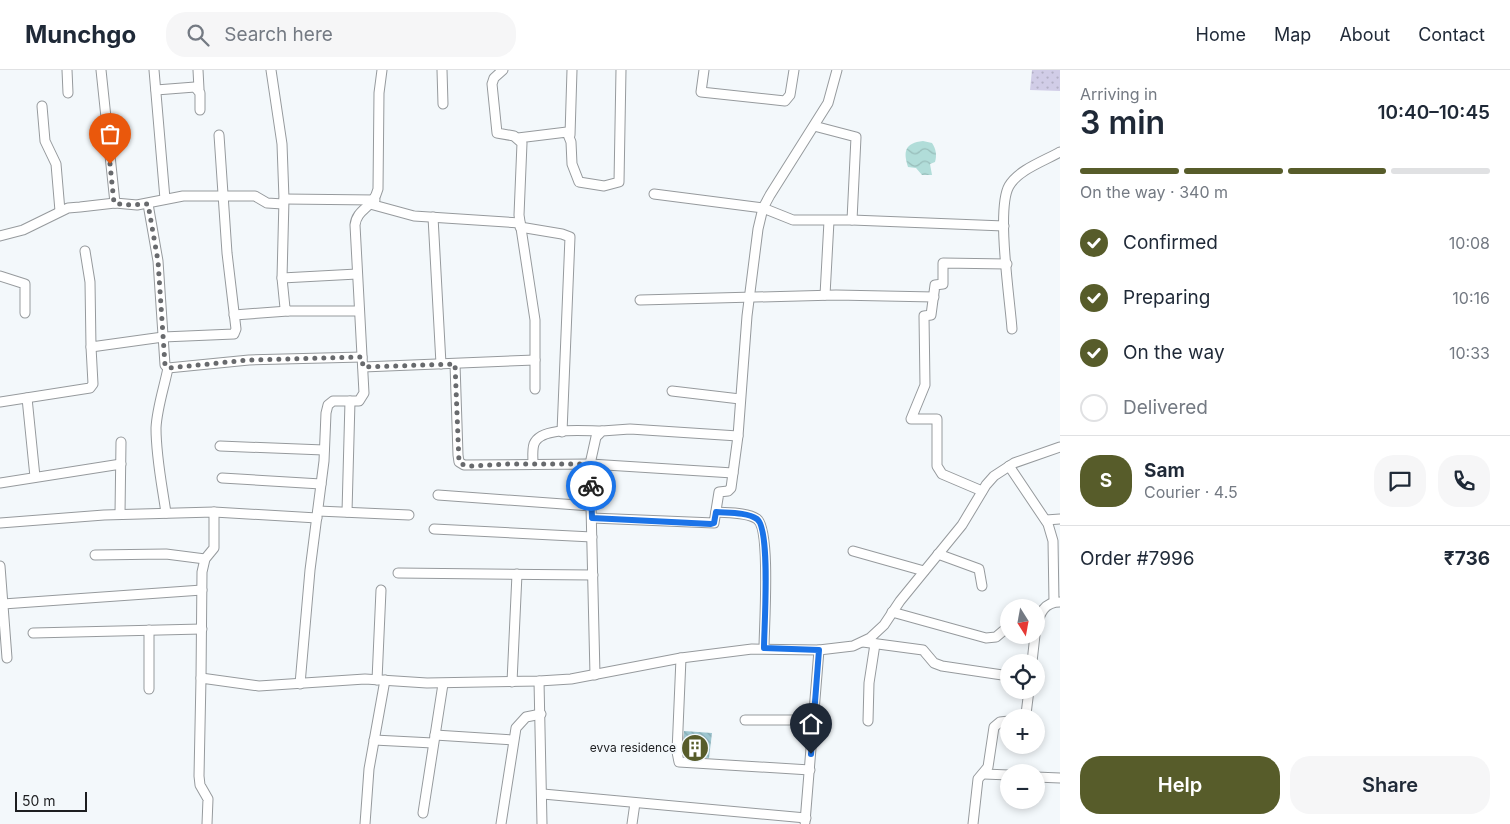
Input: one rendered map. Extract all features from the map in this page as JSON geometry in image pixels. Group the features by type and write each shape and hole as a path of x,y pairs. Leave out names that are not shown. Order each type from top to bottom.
{"street":[{"path":"67,70 68,92"},
{"path":"101,70 114,203"},
{"path":"154,70 165,199"},
{"path":"198,70 200,110"},
{"path":"271,70 282,144 284,201 282,278 285,308 288,311"},
{"path":"300,684 328,405 333,401 350,401 362,398 363,367 356,274 356,219 372,202 378,189 378,93 382,70"},
{"path":"442,70 443,104"},
{"path":"503,70 494,78 492,84 497,133 518,138 567,132 570,135"},
{"path":"572,70 570,135 572,164 579,182 604,186 620,182 621,70"},
{"path":"704,70 701,92 785,101 793,88 794,70"},
{"path":"592,518 714,523 719,492 731,490 738,436 749,297 758,229 763,208 832,94 837,70"},
{"path":"156,90 199,89"},
{"path":"42,106 45,141 56,164 60,212"},
{"path":"814,126 856,137 852,220"},
{"path":"91,347 163,337 234,334 219,135"},
{"path":"518,138 523,151 520,225 535,320 535,389"},
{"path":"1012,329 1004,226 1005,195 1009,186 1016,178 1060,152"},
{"path":"654,194 763,208 793,220 852,220 1004,226"},
{"path":"0,236 23,230 68,208 114,203 125,205 148,204 165,199 223,196 254,196 267,203 284,201 372,202 404,215 520,225 562,234 570,237 562,432"},
{"path":"148,204 158,261 165,365 168,368 158,408 156,428 158,464 166,513"},
{"path":"433,217 441,364"},
{"path":"824,295 829,221"},
{"path":"0,402 90,388 92,384 90,282 85,251"},
{"path":"982,492 942,474 937,466 937,419 911,418 924,386 924,316 931,315 935,285 943,284 943,263 1007,264"},
{"path":"282,278 356,274"},
{"path":"0,276 25,284 24,313"},
{"path":"640,300 824,295 934,297"},
{"path":"234,315 288,311 359,311"},
{"path":"168,368 249,360 362,357"},
{"path":"363,367 535,360"},
{"path":"455,364 459,462 464,465 590,464 733,473"},
{"path":"672,392 740,399"},
{"path":"27,398 34,477"},
{"path":"347,512 350,401"},
{"path":"533,464 533,446 536,439 544,434 630,429 738,436"},
{"path":"595,675 590,464 596,437 602,431"},
{"path":"120,514 121,442"},
{"path":"220,446 324,450"},
{"path":"201,678 259,686 381,680 443,684 539,681 595,675 681,658 764,648 819,650 844,648 863,642 884,625 892,612 962,525 982,492 1000,470 1060,447"},
{"path":"0,483 120,464"},
{"path":"1009,466 1046,520 1053,541 1057,602 1045,606"},
{"path":"222,478 321,484"},
{"path":"438,495 591,506"},
{"path":"207,824 208,799 200,785 199,776 202,572 205,559 214,548 214,512"},
{"path":"0,523 120,514 214,512 318,514 347,512 409,515"},
{"path":"716,512 744,515 757,519 761,523 766,548 764,648"},
{"path":"1046,520 1060,518"},
{"path":"434,529 592,537"},
{"path":"854,551 924,571"},
{"path":"96,555 166,554 205,559"},
{"path":"938,554 973,565 979,569 982,586"},
{"path":"0,566 7,658"},
{"path":"398,573 593,575"},
{"path":"512,682 517,574"},
{"path":"3,604 202,590"},
{"path":"365,824 369,769 381,680 382,590"},
{"path":"892,612 986,638 996,637 1000,634"},
{"path":"149,630 149,690"},
{"path":"33,632 202,630"},
{"path":"863,642 923,650 934,663 942,666 1000,675"},
{"path":"868,721 869,683 875,644"},
{"path":"542,794 635,803 752,819 805,821 819,650"},
{"path":"681,658 677,752 680,762 810,770"},
{"path":"539,681 542,824"},
{"path":"423,814 443,684"},
{"path":"501,824 513,740 520,721 526,717 541,714"},
{"path":"746,720 813,720"},
{"path":"973,824 978,779 988,767 994,727 1000,722"},
{"path":"374,740 513,740"},
{"path":"984,774 1000,775"},
{"path":"1045,777 1060,778"},
{"path":"632,824 635,803"}],"shaded area":[{"path":"1032,70 1060,70 1060,91 1030,90"}],"water":[{"path":"923,141 932,143 935,150 935,162 930,164 932,175 922,175 916,168 908,167 906,161 906,152 909,146"}],"building":[{"name":"evva residence","path":"684,731 712,733 709,758 684,756"}],"way so far":[{"path":"110,164 114,203 125,205 148,204 158,261 165,365 168,368 249,360 362,357 363,367 455,364 459,462 471,466 590,464 591,486"}],"place":[{"name":"evva residence","path":"695,748"}],"route":[{"path":"591,486 592,518 711,524 714,523 716,512 744,515 757,519 761,523 766,548 764,648 819,650 811,754"}]}
